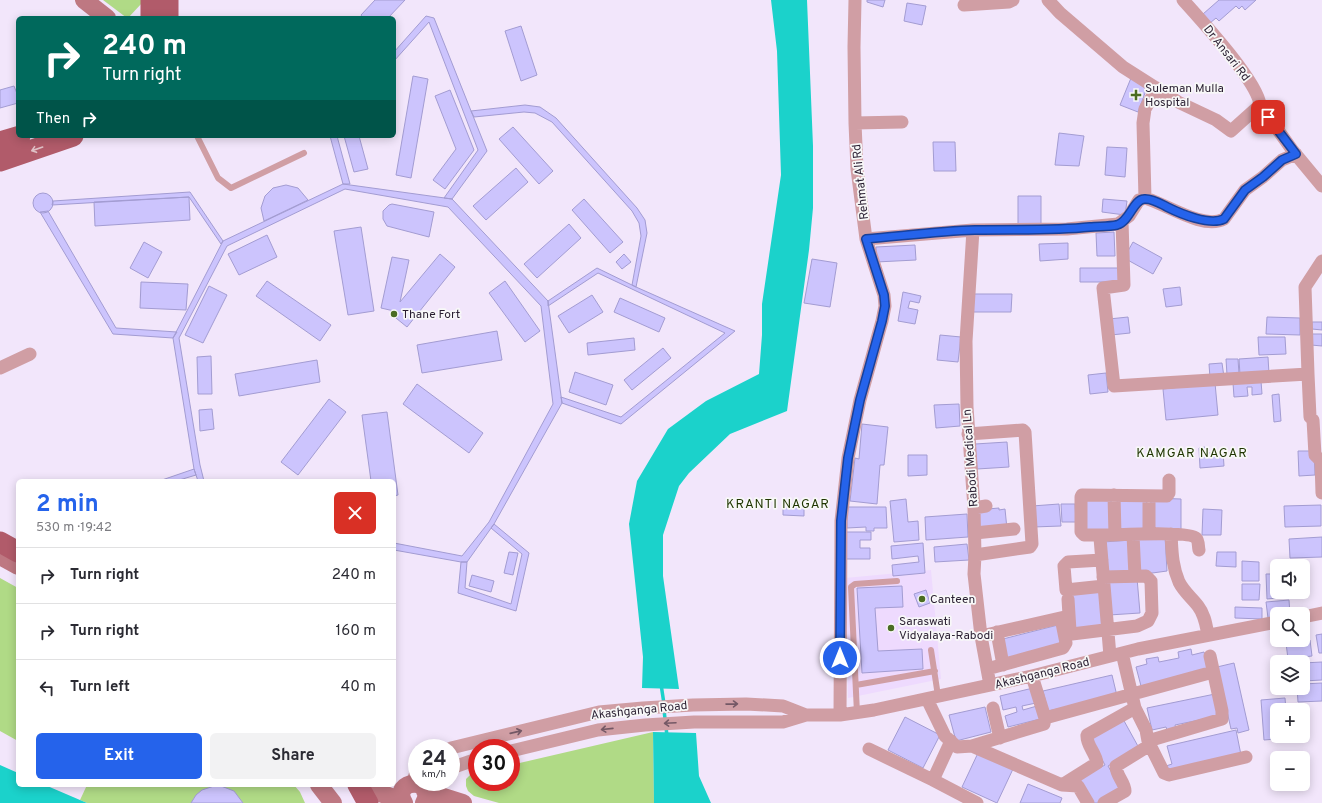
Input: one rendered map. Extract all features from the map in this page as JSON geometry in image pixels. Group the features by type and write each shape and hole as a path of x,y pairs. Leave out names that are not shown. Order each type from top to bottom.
{"main road":[{"path":"84,0 104,16"},
{"path":"151,0 151,16"},
{"path":"168,0 168,16"},
{"path":"0,142 16,137"},
{"path":"0,161 67,138"},
{"path":"0,542 16,551"},
{"path":"0,556 16,565"},
{"path":"0,566 16,574"},
{"path":"321,787 333,803"},
{"path":"359,787 368,803"},
{"path":"386,787 408,789"},
{"path":"421,791 463,803"}],"street":[{"name":"Rehmat Ali Rd","path":"840,716 841,521 848,458 860,400 885,306 884,295 866,239 858,169 855,123 855,0"},
{"path":"964,4 1009,2 1013,0"},
{"path":"1048,0 1060,13 1124,67 1178,102 1216,120 1231,131 1260,105"},
{"name":"Dr Ansari Rd","path":"1184,0 1241,68 1259,98 1260,105 1322,186"},
{"path":"1145,198 1143,123 1145,110 1157,88"},
{"path":"855,123 902,122"},
{"path":"866,239 973,230 1068,229 1118,224 1129,216 1140,200 1145,198 1175,211 1214,222 1224,219 1245,190 1263,177 1282,160 1296,154"},
{"path":"1122,221 1124,286 1103,288 1114,386 1308,374"},
{"name":"Rabodi Medical Ln","path":"973,230 966,341 968,434 980,507 975,533 974,574 981,636 990,685"},
{"path":"1322,261 1305,287 1310,417 1313,420 1315,455 1321,461 1322,493"},
{"path":"0,368 30,354"},
{"path":"968,434 1023,430 1025,432 1032,544 1030,547 975,555"},
{"path":"1169,480 1170,494 1167,496 1082,495 1081,532 1084,535 1172,534 1195,537 1198,540 1199,550"},
{"path":"1109,535 1114,495"},
{"path":"1149,496 1149,534"},
{"path":"975,533 1014,529"},
{"path":"1172,534 1172,562 1179,582 1204,616 1208,635"},
{"path":"1109,535 1100,538 1107,629 1135,708 1146,730 1149,743 1164,773 1169,775 1246,757"},
{"path":"1133,535 1135,576"},
{"path":"1065,617 1072,634 1137,626 1148,621 1152,613 1151,581 1146,576 1135,576 1066,590 1064,566 1068,562 1102,560"},
{"path":"987,669 1063,648 1066,643 1065,617 1068,599"},
{"path":"1310,616 1322,613"},
{"path":"981,636 1065,617"},
{"name":"Akashganga Road","path":"520,749 598,730 645,725 694,722 783,722 806,715 840,716 1032,676 1116,654 1270,623"},
{"path":"997,632 1003,665"},
{"path":"1104,803 1125,792 1125,787 1116,770 1116,766 1149,743 1222,719 1222,711 1210,656"},
{"path":"1045,718 1213,672"},
{"path":"932,698 946,736 957,747 972,746 1044,724 1045,718 1032,676"},
{"name":"Akashganga Road","path":"460,746 599,712 643,708 746,704 783,706 806,715"},
{"path":"993,708 1000,738"},
{"path":"1062,785 1097,763 1097,759 1087,739 1087,735 1135,708"},
{"path":"933,780 951,741"},
{"path":"972,746 1062,785 1078,786 1088,803"},
{"path":"869,749 977,803"}],"lane":[{"path":"198,138 218,178 231,188 304,153"},
{"path":"857,713 851,587 855,584 897,581"},
{"path":"931,650 935,671 932,698"},
{"path":"856,685 935,671"}],"shaded area":[{"path":"103,0 142,0 142,3 130,16 124,16"},
{"path":"771,0 807,0 813,146 813,208 809,250 787,411 730,434 689,473 679,486 663,535 663,576 679,689 642,688 643,657 629,524 637,481 668,429 706,401 759,374 762,335 762,304 781,175 777,51"},
{"name":"Saraswati Vidyalaya-Rabodi","path":"931,570 941,679 848,698 845,578"},
{"path":"0,578 16,587 16,740 0,731"},
{"path":"653,732 654,803 499,803 474,796 468,791 520,791 520,763"},
{"path":"653,732 696,733 699,776 711,803 654,803"},
{"path":"0,765 16,772 16,787 50,787 87,803 0,803"},
{"path":"468,777 468,791 466,786 466,779"},
{"path":"86,787 296,787 305,803 87,803 80,800"}],"building":[{"path":"375,0 405,0 390,16 361,15"},
{"path":"867,0 885,0 883,7 867,2"},
{"path":"1219,0 1256,0 1245,10 1242,6 1239,9 1236,6 1219,21 1216,18 1210,23 1203,14"},
{"path":"907,3 926,6 922,25 904,21"},
{"path":"426,16 434,18 487,151 452,199 444,198 478,150 429,22 396,59 396,50"},
{"path":"521,26 537,75 521,81 505,31"},
{"path":"413,76 428,79 411,178 396,175"},
{"path":"1131,78 1148,85 1138,112 1120,105"},
{"path":"14,86 16,91 16,104 0,108 0,90"},
{"path":"450,90 474,150 445,189 433,180 456,149 435,96"},
{"path":"525,105 540,107 556,118 637,208 645,220 647,233 636,287 632,285 641,236 639,223 632,211 552,122 535,113 524,112 474,117 471,111"},
{"path":"513,127 553,171 539,184 499,139"},
{"path":"1059,133 1084,136 1079,166 1055,165"},
{"path":"331,138 338,138 350,184 343,184"},
{"path":"345,138 360,138 368,169 354,172"},
{"path":"933,142 955,142 956,171 934,171"},
{"path":"1107,147 1127,148 1125,177 1105,175"},
{"path":"516,168 528,182 486,220 473,206"},
{"path":"343,184 452,199 548,301 562,403 494,524 467,562 396,550 396,543 462,556 489,522 553,404 541,306 448,207 345,189 227,246 179,338 204,479 197,479 194,469 173,338 223,241"},
{"path":"286,185 298,188 308,200 264,221 261,208 265,196 273,188"},
{"path":"190,192 223,241 221,244 189,197 52,205 53,201"},
{"path":"43,193 50,196 53,203 50,210 43,213 36,210 33,203 36,196"},
{"path":"1018,196 1041,196 1041,225 1018,225"},
{"path":"189,197 190,220 95,226 94,202"},
{"path":"584,199 623,242 610,253 572,210"},
{"path":"1103,199 1127,201 1125,215 1102,212"},
{"path":"392,204 434,212 429,237 387,226 383,219 383,211"},
{"path":"48,211 116,328 177,332 173,338 113,334 40,212"},
{"path":"569,224 581,238 537,278 524,264"},
{"path":"361,227 374,311 348,315 334,231"},
{"path":"1114,232 1115,256 1097,256 1096,233"},
{"path":"267,235 277,257 239,275 228,254"},
{"path":"144,242 162,252 148,278 130,268"},
{"path":"1133,242 1162,258 1153,274 1124,258"},
{"path":"1068,243 1068,259 1040,261 1039,244"},
{"path":"915,245 916,260 876,262 876,247"},
{"path":"440,254 455,267 407,327 391,314 394,311 381,308 392,257 409,260 400,302"},
{"path":"624,254 631,262 622,269 616,262"},
{"path":"812,259 837,263 830,307 804,303"},
{"path":"597,268 735,331 621,424 562,403 561,397 621,417 725,333 598,273 548,306 548,301"},
{"path":"1080,268 1121,268 1121,282 1080,282"},
{"path":"267,281 331,325 320,341 256,296"},
{"path":"505,281 540,331 525,342 489,293"},
{"path":"141,282 188,284 186,310 140,308"},
{"path":"209,286 227,295 203,343 185,335"},
{"path":"1180,287 1182,305 1166,307 1163,289"},
{"path":"903,292 921,296 919,303 910,301 908,308 918,310 915,324 898,321"},
{"path":"972,294 1012,294 1011,312 972,312"},
{"path":"592,295 603,312 569,333 558,316"},
{"path":"620,298 665,318 659,332 614,312"},
{"path":"1128,317 1130,333 1111,335 1109,319"},
{"path":"1267,317 1300,318 1300,335 1266,334"},
{"path":"1312,322 1322,322 1322,330 1312,329"},
{"path":"497,331 502,360 422,373 417,345"},
{"path":"1312,334 1322,334 1322,346 1311,345"},
{"path":"940,335 961,337 958,362 937,360"},
{"path":"1258,337 1285,337 1286,354 1259,355"},
{"path":"634,338 635,350 588,355 587,343"},
{"path":"663,348 671,358 632,390 624,380"},
{"path":"211,356 212,394 198,394 197,357"},
{"path":"1268,357 1269,374 1240,375 1239,359"},
{"path":"1226,359 1238,359 1239,374 1227,375"},
{"path":"317,360 320,382 239,396 235,374"},
{"path":"1222,363 1224,377 1210,378 1209,364"},
{"path":"575,372 613,385 606,405 569,392"},
{"path":"1106,373 1108,392 1090,394 1088,375"},
{"path":"1261,381 1262,394 1252,395 1252,387 1247,387 1248,396 1234,397 1233,383"},
{"path":"1215,383 1218,415 1166,420 1163,389"},
{"path":"417,384 483,433 469,453 403,404"},
{"path":"1279,394 1281,421 1274,422 1272,395"},
{"path":"329,399 346,412 298,475 281,462"},
{"path":"959,404 960,426 936,428 934,405"},
{"path":"212,409 214,429 200,431 199,410"},
{"path":"387,412 396,479 371,479 362,415"},
{"path":"862,424 888,427 884,465 880,465 877,504 850,501 855,458 859,459"},
{"path":"1007,442 1009,467 977,469 975,444"},
{"path":"1205,447 1206,453 1223,452 1224,466 1200,468 1199,448"},
{"path":"1298,451 1314,451 1315,475 1299,476"},
{"path":"908,455 927,455 927,475 908,476"},
{"path":"194,469 196,475 183,479 165,479"},
{"path":"396,480 398,495 396,496"},
{"path":"1117,497 1147,497 1146,528 1118,531"},
{"path":"1083,498 1111,499 1112,532 1084,533"},
{"path":"1151,498 1181,499 1181,531 1150,530"},
{"path":"906,499 908,522 918,521 919,540 894,542 890,501"},
{"path":"783,504 804,504 804,516 783,515"},
{"path":"1059,504 1061,526 1033,527 1032,506"},
{"path":"1061,504 1075,504 1076,522 1062,522"},
{"path":"1321,505 1321,526 1285,527 1284,506"},
{"path":"847,507 886,507 887,528 874,528 874,531 866,531 866,527 847,528"},
{"path":"999,508 999,510 1005,509 1007,529 978,531 976,510"},
{"path":"1203,509 1222,510 1221,535 1202,535"},
{"path":"967,514 968,537 926,540 925,517"},
{"path":"494,524 529,553 516,611 458,593 461,562 467,562 465,588 511,604 522,554 491,528"},
{"path":"845,532 871,532 871,540 860,540 860,548 870,548 870,559 844,559"},
{"path":"1165,536 1167,571 1145,574 1136,572 1134,538"},
{"path":"1322,537 1322,557 1290,558 1289,539"},
{"path":"1131,540 1133,574 1105,576 1103,542"},
{"path":"923,543 925,573 893,576 892,565 919,562 918,556 892,559 891,546"},
{"path":"967,544 969,560 935,562 934,547"},
{"path":"509,552 518,553 513,575 504,573"},
{"path":"1217,552 1236,552 1236,567 1216,566"},
{"path":"1242,561 1259,562 1259,581 1242,581"},
{"path":"1266,574 1270,574 1270,599 1267,599"},
{"path":"472,575 494,581 491,592 469,586"},
{"path":"1137,578 1140,613 1109,615 1106,581"},
{"path":"1242,584 1260,584 1259,600 1242,600"},
{"name":"Saraswati Vidyalaya-Rabodi","path":"902,586 903,607 875,608 878,651 922,649 923,669 862,673 857,588"},
{"name":"Canteen","path":"926,590 930,603 919,607 914,594"},
{"path":"1102,590 1104,629 1073,631 1071,591"},
{"path":"1289,600 1290,607 1270,607 1270,618 1268,618 1266,602"},
{"path":"1235,607 1262,608 1262,619 1235,618"},
{"path":"1058,625 1063,646 1002,659 999,640"},
{"path":"1322,634 1322,653 1319,653 1316,635"},
{"path":"1310,640 1312,656 1288,655 1286,647 1310,647"},
{"path":"1191,649 1192,655 1204,652 1209,671 1141,686 1136,667 1147,664 1146,659 1158,657 1159,662 1179,658 1178,652"},
{"path":"1322,662 1322,680 1310,681 1310,663"},
{"path":"1234,663 1249,730 1238,733 1237,728 1231,729 1217,667"},
{"path":"1112,675 1117,696 1048,711 1043,691"},
{"path":"1322,683 1322,701 1298,702 1298,695 1310,695 1310,684"},
{"path":"1033,688 1036,703 1022,706 1023,710 1037,706 1040,719 1008,727 1005,716 1017,712 1016,707 1003,710 1000,696"},
{"path":"1215,694 1219,716 1175,725 1176,729 1167,730 1166,727 1152,730 1147,708"},
{"path":"1285,698 1285,703 1270,703 1270,740 1264,740 1261,700"},
{"path":"985,707 991,732 956,741 949,715"},
{"path":"905,717 940,735 923,768 888,750"},
{"path":"1123,719 1139,748 1108,766 1122,790 1099,803 1092,803 1079,779 1105,765 1090,737"},
{"path":"1236,730 1241,755 1167,772 1166,766 1172,764 1167,746"},
{"path":"978,753 1013,769 997,803 962,787"},
{"path":"1028,784 1062,798 1060,803 1020,803"},
{"path":"211,787 224,787 234,791 243,803 191,803 196,795 202,790"}],"waterway":[{"path":"661,684 664,704"},
{"path":"664,710 667,736"}],"place":[{"name":"Suleman Mulla Hospital","path":"1136,95"},
{"name":"Thane Fort","path":"394,314"},
{"name":"Canteen","path":"922,599"},
{"name":"Saraswati Vidyalaya-Rabodi","path":"891,628"}],"district":[{"name":"KAMGAR NAGAR","path":"1192,452"},
{"name":"KRANTI NAGAR","path":"778,503"}],"route":[{"path":"840,658 841,521 848,458 860,400 885,306 884,295 878,273 866,239 973,230 1068,229 1118,224 1129,216 1135,205 1140,200 1145,198 1175,211 1197,218 1214,222 1219,221 1224,219 1245,190 1263,177 1282,160 1296,154 1268,117"}]}
